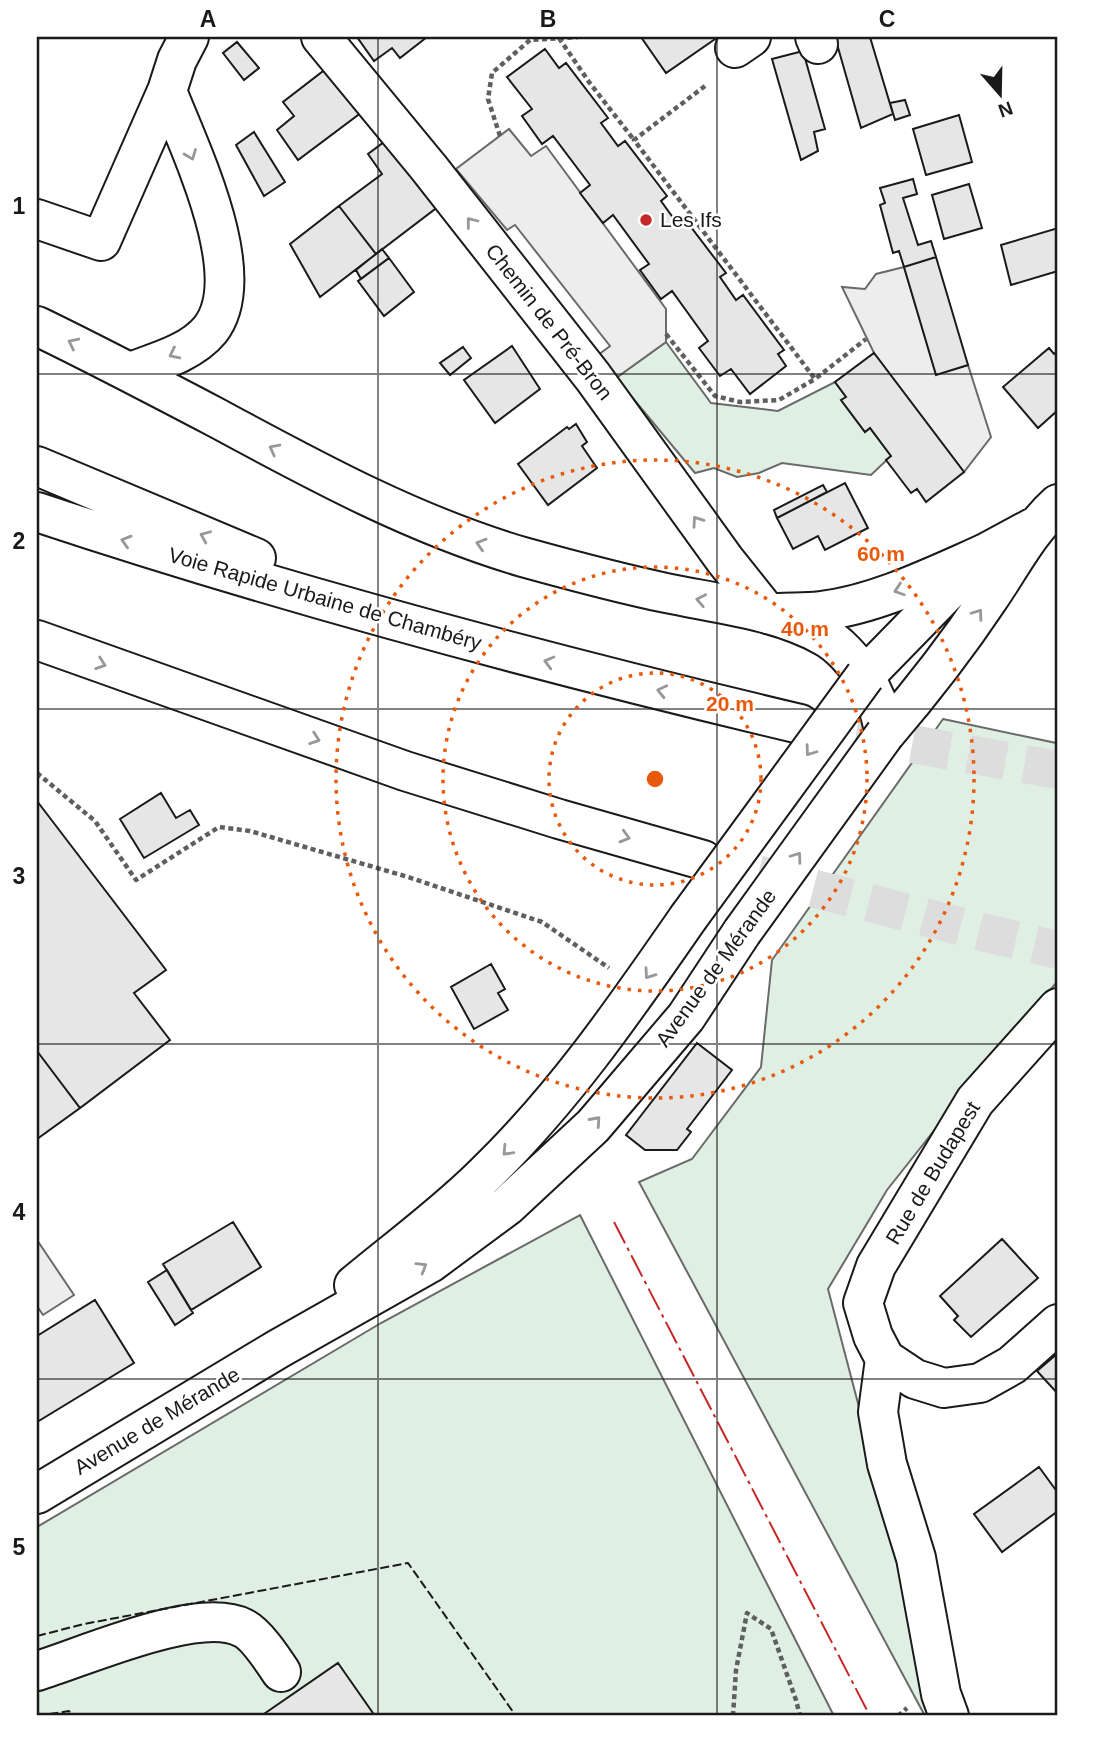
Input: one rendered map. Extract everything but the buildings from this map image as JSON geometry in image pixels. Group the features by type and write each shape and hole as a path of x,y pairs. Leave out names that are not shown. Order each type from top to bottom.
{"main road":[{"path":"37,219 102,241 189,37"},
{"name":"Chemin de Pré-Bron","path":"321,37 429,168 584,366 725,560 768,614"},
{"path":"130,372 169,357 192,345 209,331 217,319 226,281 224,254 207,196 167,91"},
{"path":"37,326 130,372 313,470 390,508 458,537 635,587 768,614 824,636 846,653 865,676 877,702 885,734"},
{"path":"37,466 426,629"},
{"name":"Voie Rapide Urbaine de Chambéry","path":"37,512 426,629 615,680 800,724"},
{"name":"Avenue de Mérande","path":"278,1349 480,1180 556,1098 639,989 865,676 984,554 1047,515"},
{"name":"Avenue de Mérande","path":"37,1493 278,1349 430,1263 507,1206 593,1126 686,1017 742,932 885,734 923,689 1047,515"},
{"path":"768,614 822,611 872,598 913,586 984,554"},
{"path":"37,640 405,771 703,860"},
{"name":"Rue de Budapest","path":"885,1359 873,1336 863,1303 876,1266 975,1101 1058,1008"},
{"path":"949,1716 940,1694 916,1558 887,1464 878,1412 885,1359 915,1379 944,1388 980,1383 1013,1365 1058,1324"},
{"path":"37,1671 131,1637 213,1620 244,1628 267,1652 281,1672"}],"path":[{"path":"500,136 488,99 492,73 530,40 578,37"},
{"path":"559,38 589,82 815,379"},
{"path":"634,140 705,86"},
{"path":"666,334 715,396 740,402 779,400 815,379 866,338"},
{"path":"37,773 96,821 136,880 219,827 250,831 408,877 542,922 639,989"},
{"path":"733,1716 736,1670 747,1613 771,1629 800,1716"}],"green space":[{"path":"666,342 711,403 778,411 835,382 846,397 842,401 865,432 870,428 891,456 871,475 782,463 759,473 737,477 714,468 695,473 616,378"},
{"path":"943,719 1056,743 1058,747 1058,981 1006,1040 887,1190 828,1289 940,1716 925,1716 639,1182 692,1159 761,1067 772,960"},
{"path":"580,1215 834,1716 37,1716 37,1527 381,1323"}],"shaded area":[{"path":"509,129 531,156 546,146 666,309 666,342 616,378 594,358 610,346 515,225 507,230 456,169"},
{"path":"904,267 936,374 968,365 991,437 964,472 874,353 842,287 865,289 876,274"},
{"path":"37,1240 74,1295 43,1315 37,1306"}],"tunnel":[{"path":"800,724 1058,770"},
{"path":"703,860 1058,950"}],"fence":[{"path":"37,1636 84,1624 408,1563 516,1716"},
{"path":"37,1716 69,1711 72,1716"}],"power":[{"path":"614,1222 870,1716"}],"place":[{"name":"Les Ifs","path":"646,220"}]}
